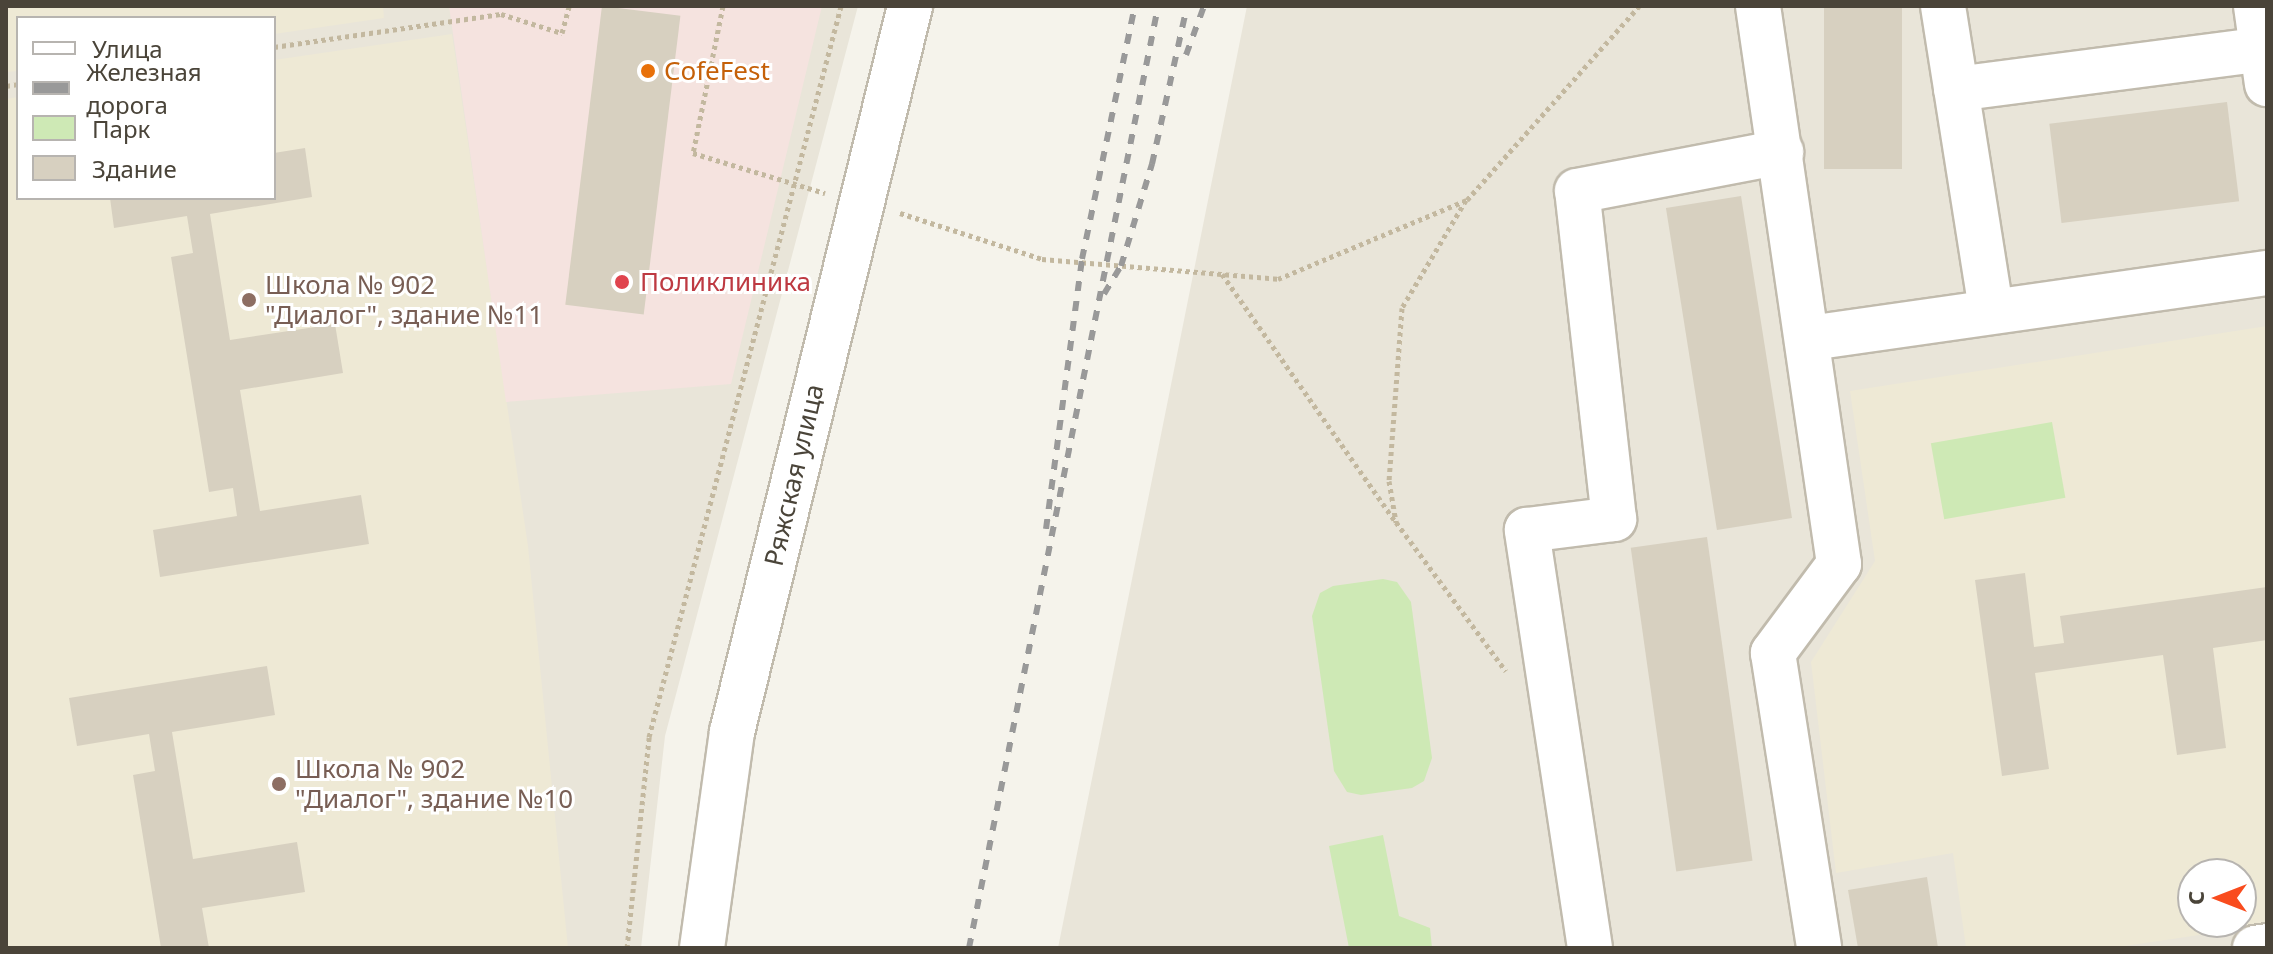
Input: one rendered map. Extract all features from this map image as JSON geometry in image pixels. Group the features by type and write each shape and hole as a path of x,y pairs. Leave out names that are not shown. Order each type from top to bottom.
{"street":[{"name":"Ряжская улица","path":"702,948 732,732 910,6"},
{"path":"1758,6 1810,338 1839,564 1773,653 1819,948"},
{"path":"1943,6 1991,310"},
{"path":"1956,89 2265,66 2256,6"},
{"path":"1590,948 1527,530 1614,519 1577,191 1781,152"},
{"path":"1810,338 2267,273"},
{"path":"2255,948 2267,946"}],"path":[{"path":"276,47 501,14 562,33 569,6"},
{"path":"723,6 693,153 861,204 957,227 1042,259 1278,279 1467,200"},
{"path":"627,948 649,737 841,6"},
{"path":"1396,522 1389,481 1402,308 1467,200 1639,6"},
{"path":"1222,274 1396,522 1514,681"}],"shaded area":[{"path":"6,6 858,6 665,736 641,948 6,948"},
{"path":"6,6 383,6 384,18 276,34 276,16 16,16 16,71 6,72"},
{"name":"Поликлиника","path":"449,6 822,6 731,384 506,402"},
{"path":"1247,6 2267,6 2267,948 1058,948"},
{"path":"452,34 528,546 568,948 6,948 6,99 16,97 16,200 276,200 276,60"},
{"path":"2267,326 2267,925 2257,926 2257,858 2177,858 2179,938 2111,948 1966,948 1953,853 1836,873 1811,662 1875,561 1850,391"}],"green space":[{"path":"2052,422 2065,498 1944,519 1931,443"},
{"path":"1383,579 1397,582 1411,602 1432,758 1424,781 1412,788 1361,795 1347,792 1334,771 1312,616 1320,593 1333,586"},
{"path":"1383,835 1399,916 1430,928 1432,948 1349,948 1329,846"}],"building":[{"path":"602,6 680,16 644,314 565,305"},
{"path":"1824,6 1902,6 1902,169 1824,169"},
{"path":"2227,102 2239,201 2062,223 2049,124"},
{"path":"305,148 312,197 210,214 230,340 335,324 343,373 240,390 260,511 361,495 369,544 160,577 153,530 237,516 233,488 209,492 171,257 193,253 187,216 114,228 110,200 276,200 276,153"},
{"path":"1741,196 1792,518 1717,530 1666,208"},
{"path":"1707,537 1753,861 1676,872 1631,548"},
{"path":"2025,573 2034,647 2064,643 2060,616 2267,587 2267,640 2213,648 2226,748 2177,755 2163,655 2035,673 2049,769 2002,776 1975,580"},
{"path":"267,666 275,715 172,732 193,859 297,842 305,892 202,908 209,948 161,948 133,775 155,771 149,734 77,746 69,698"},
{"path":"1927,877 1938,948 1858,948 1848,890"}],"railway":[{"path":"1046,529 1082,259 1135,6"},
{"path":"969,948 1158,6"},
{"path":"1104,294 1121,266 1152,164 1187,6"},
{"path":"1186,55 1204,6"}],"place":[{"name":"CofeFest","path":"648,71"},
{"name":"Поликлиника","path":"622,282"},
{"name":"Школа № 902 \"Диалог\", здание №11","path":"249,300"},
{"name":"Школа № 902 \"Диалог\", здание №10","path":"279,784"}]}
